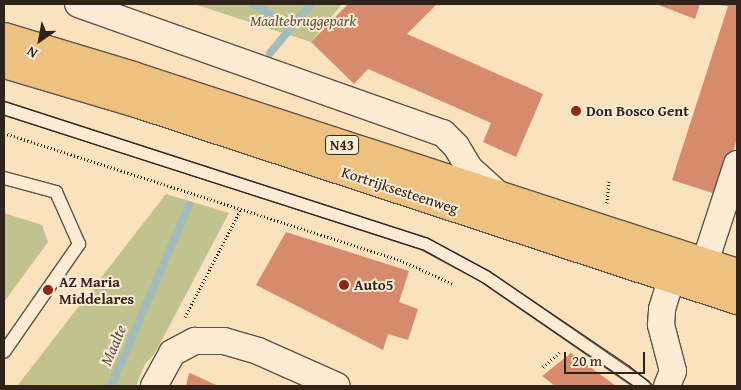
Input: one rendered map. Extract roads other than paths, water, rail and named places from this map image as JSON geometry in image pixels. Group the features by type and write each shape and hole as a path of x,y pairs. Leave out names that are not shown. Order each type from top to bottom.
{"main road":[{"name":"Kortrijksesteenweg","path":"4,37 142,79 679,254 701,275 737,300"},
{"name":"Kortrijksesteenweg","path":"4,64 161,111 671,279 737,273"}],"street":[{"name":"Kortrijksesteenweg","path":"78,4 443,133 456,146 470,169 502,197"},
{"path":"701,275 737,164"},
{"path":"667,386 673,371 661,325 671,279 679,254"},
{"path":"154,386 172,353 195,341 224,341 258,352 337,386"}],"lane":[{"path":"4,108 425,244 486,277 644,386"},
{"path":"4,178 56,192 79,244 4,352"}],"waterway":[{"path":"253,4 292,27"},
{"name":"Maalte","path":"270,53 311,4"},
{"name":"Maalte","path":"111,386 189,205"}],"tram line":[{"path":"4,101 426,237 489,271 628,365 654,386"},
{"path":"4,115 424,250 482,282 634,386"}],"place":[{"name":"Don Bosco Gent","path":"576,111"},
{"name":"Auto5","path":"344,285"},
{"name":"AZ Maria Middelares","path":"48,290"}],"park label":[{"name":"Maaltebruggepark","path":"303,21"}]}
